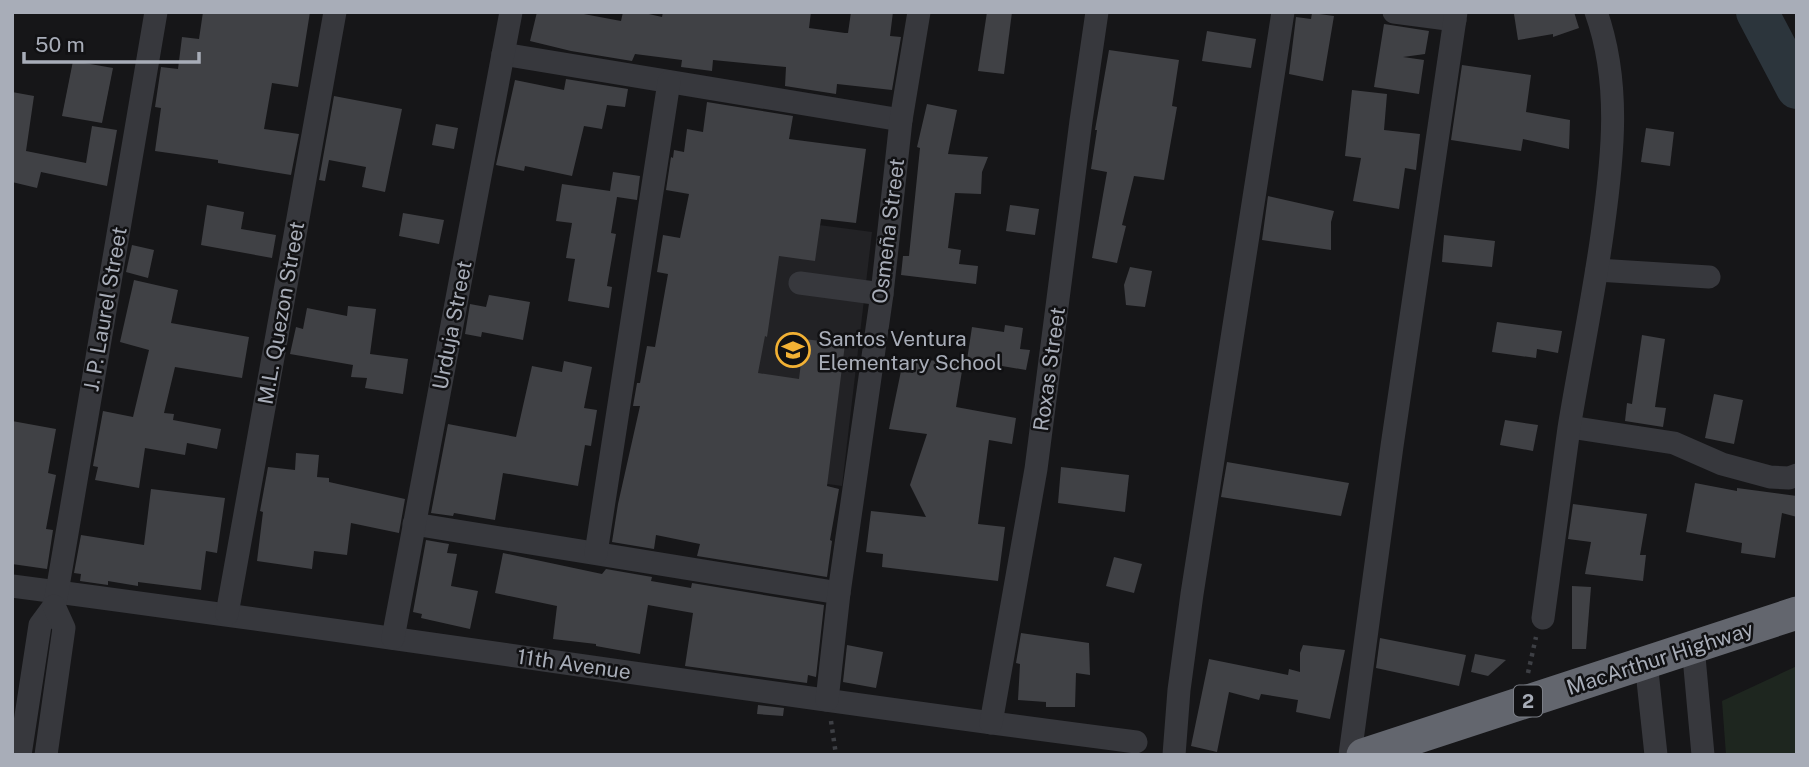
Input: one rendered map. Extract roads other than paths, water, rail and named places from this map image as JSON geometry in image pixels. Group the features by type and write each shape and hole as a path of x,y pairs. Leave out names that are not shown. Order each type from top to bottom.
{"highway":[{"name":"MacArthur Highway","path":"1363,755 1797,613"}],"street":[{"name":"J. P. Laurel Street","path":"21,750 40,625 56,599 156,12"},
{"name":"M.L. Quezon Street","path":"227,614 335,12"},
{"name":"Urduja Street","path":"393,638 511,12"},
{"name":"Osmeña Street","path":"827,700 839,593 882,294 901,120 919,12"},
{"name":"Roxas Street","path":"991,723 1035,469 1097,12"},
{"path":"1174,755 1179,691 1194,582 1283,12"},
{"path":"1350,755 1455,16 1394,12"},
{"path":"1543,618 1612,164 1613,107 1609,68 1602,29 1595,12"},
{"path":"503,54 901,120"},
{"path":"596,553 669,82"},
{"path":"1597,270 1709,277"},
{"path":"800,283 882,294"},
{"path":"1570,427 1674,443 1722,464 1770,477 1797,475"},
{"path":"414,524 839,593"},
{"name":"11th Avenue","path":"12,586 56,599 227,614 1136,742"},
{"name":"J. P. Laurel Street","path":"46,752 64,628 56,599"},
{"path":"1693,646 1703,755"},
{"path":"1646,662 1656,755"},
{"path":"33,668 58,672"},
{"path":"21,750 46,752"}],"waterway":[{"path":"1757,12 1797,88"}],"place":[{"name":"Santos Ventura Elementary School","path":"793,350"}]}
